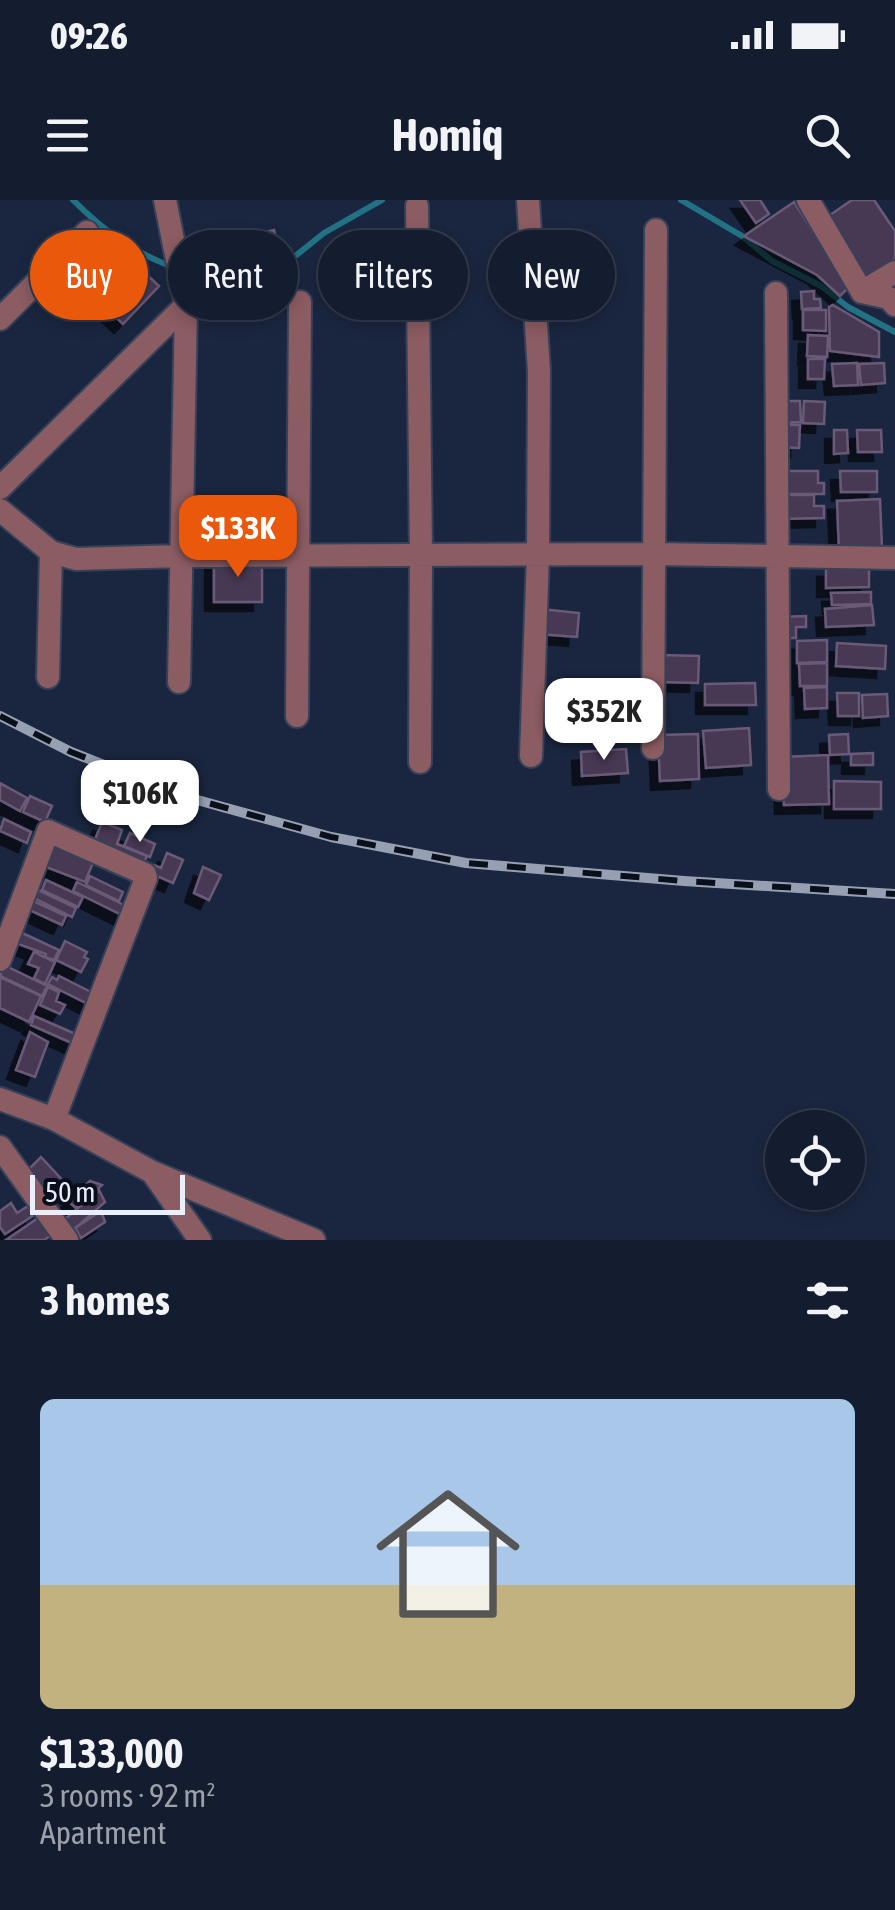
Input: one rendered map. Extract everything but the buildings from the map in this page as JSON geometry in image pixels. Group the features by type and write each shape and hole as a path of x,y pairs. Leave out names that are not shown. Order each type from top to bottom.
{"street":[{"path":"165,200 172,230"},
{"path":"528,200 539,372 532,756"},
{"path":"808,200 862,292 889,298 895,305"},
{"path":"417,206 420,762"},
{"path":"653,748 656,230"},
{"path":"862,292 895,272"},
{"path":"0,319 30,289"},
{"path":"776,293 779,790"},
{"path":"298,716 300,302"},
{"path":"0,488 171,320"},
{"path":"178,682 186,320"},
{"path":"0,510 51,552 76,560 538,554 895,558"},
{"path":"48,677 51,552"},
{"path":"0,960 48,831 145,874 54,1119"},
{"path":"0,1099 54,1119 152,1172 314,1240"},
{"path":"0,1146 67,1240"},
{"path":"152,1172 200,1240"}],"waterway":[{"path":"73,200 118,238 168,265"},
{"path":"298,254 324,233 382,200"},
{"path":"681,200 742,236 772,261 895,332"}],"railway":[{"path":"0,716 71,752 183,796 331,837 466,863 895,894"}]}
